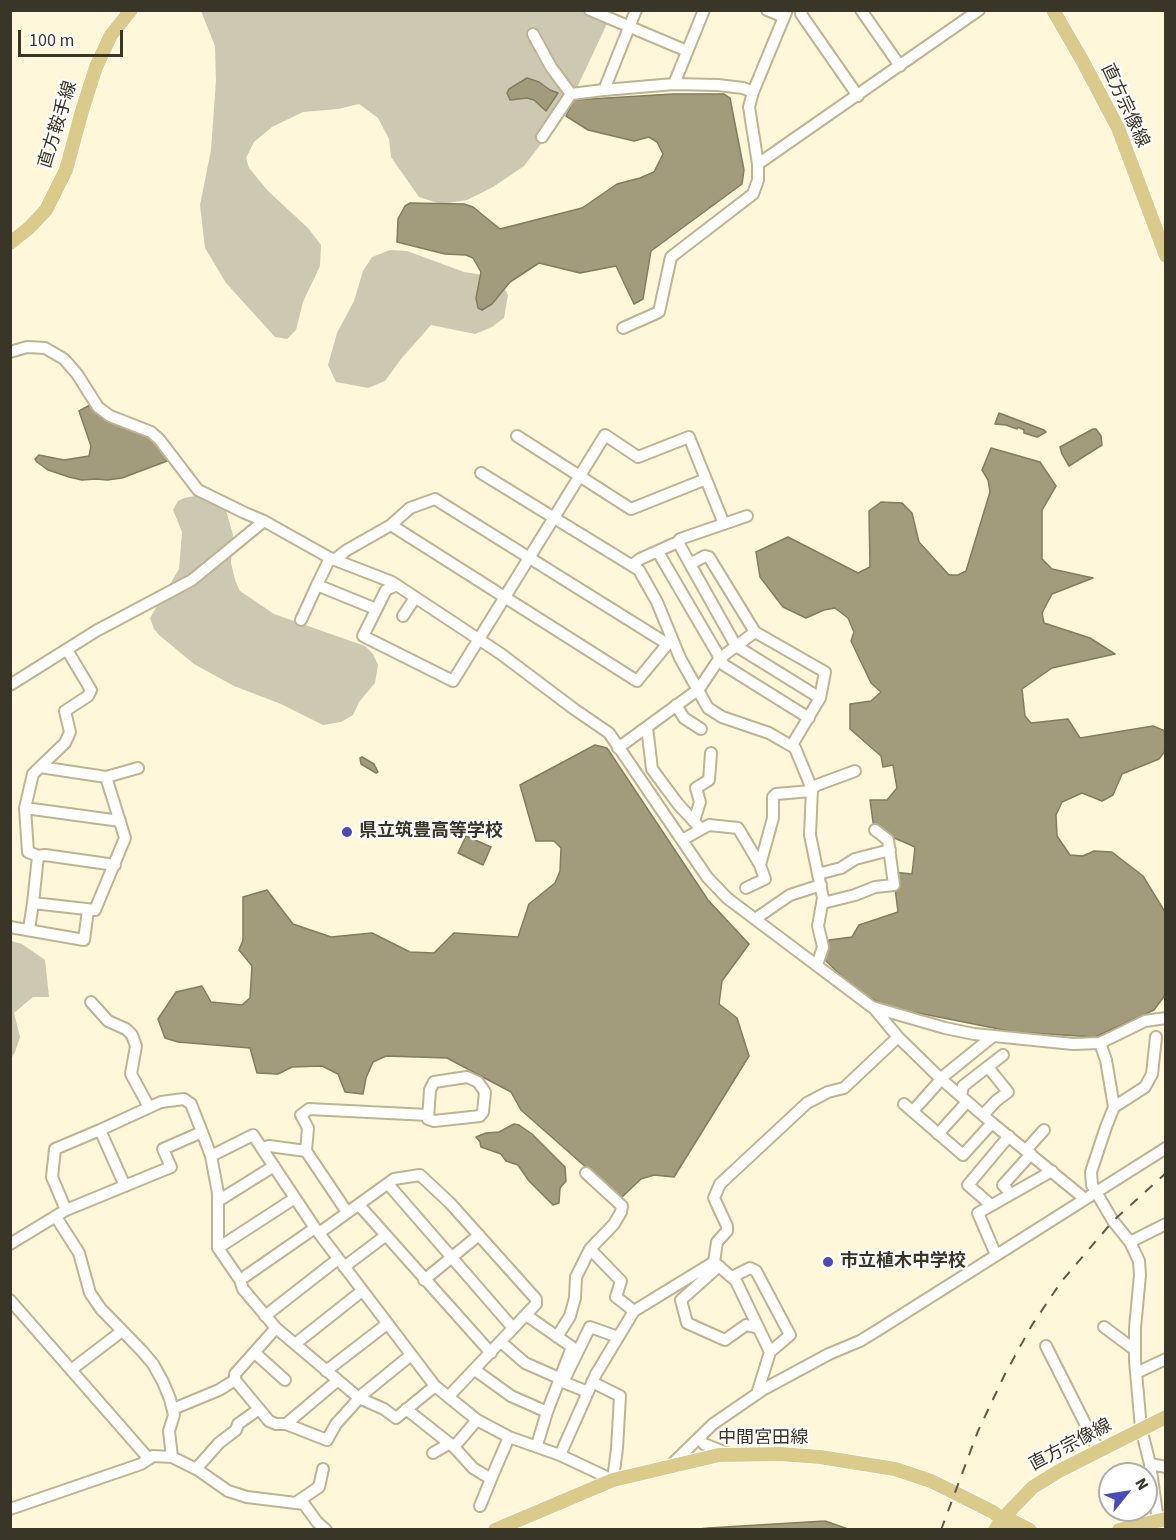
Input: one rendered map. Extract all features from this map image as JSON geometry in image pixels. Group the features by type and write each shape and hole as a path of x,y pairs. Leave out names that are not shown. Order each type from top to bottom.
{"main road":[{"name":"直方鞍手線","path":"10,243 29,228 45,210 66,170 96,67 111,35 131,10"},
{"name":"直方宗像線","path":"1053,10 1118,128 1166,256"},
{"name":"直方宗像線","path":"1001,1520 1033,1487 1059,1471 1166,1417"},
{"name":"中間宮田線","path":"495,1530 613,1480 719,1455 780,1454 895,1469 931,1481 955,1492 1001,1520 1012,1520 1030,1530"},
{"path":"1001,1520 1016,1530"},
{"path":"1122,1529 1162,1520"}],"street":[{"path":"590,10 687,51"},
{"path":"604,90 636,10"},
{"path":"674,84 704,10"},
{"path":"623,328 659,312 671,257 753,194 758,180 758,164 749,107 785,14 767,10"},
{"path":"802,10 801,14 858,96"},
{"path":"861,10 900,66"},
{"path":"758,164 978,10"},
{"path":"533,34 550,67 571,94"},
{"path":"542,137 571,94 674,84 718,85 743,88 753,93"},
{"path":"10,352 27,346 45,348 64,359 77,374 98,407 110,416 151,432 159,439 198,490 264,521 332,559 397,585 479,639 609,733 707,877 727,898 872,1007 898,1037 941,1079 1085,1198"},
{"path":"397,585 386,590 363,636 453,681 605,435 638,457 689,437 724,524"},
{"path":"517,436 631,509 706,479"},
{"path":"481,473 639,570 657,602 669,641 708,708 722,717 768,733 792,745 803,765 811,790 810,835 824,903 818,926 823,946 816,965"},
{"path":"301,620 332,559 391,525 410,508 435,499 669,641"},
{"path":"632,565 640,559 678,543 680,539 747,516"},
{"path":"10,685 96,631 192,580 264,521"},
{"path":"391,525 637,681 669,641"},
{"path":"678,543 736,646 820,698"},
{"path":"658,552 724,665 809,718"},
{"path":"690,564 705,556 710,557 755,632 825,672 820,698 792,745"},
{"path":"317,585 376,609"},
{"path":"403,616 415,598"},
{"path":"618,748 699,689 719,659 755,632"},
{"path":"67,650 91,690 88,696 65,711 70,732 65,743 33,774 25,808 28,852 38,856 45,855 115,865"},
{"path":"676,705 684,718 702,729"},
{"path":"647,726 652,769 678,804 697,825 738,828 760,865 765,879 746,888"},
{"path":"682,840 697,825 700,802 696,788 709,780 711,753"},
{"path":"40,766 106,777 138,768"},
{"path":"760,865 773,818 773,796 811,790 817,785 855,771"},
{"path":"33,903 95,910 125,838 106,777"},
{"path":"25,808 120,821"},
{"path":"824,903 875,887 894,885 888,840 874,830"},
{"path":"755,919 790,895 855,860 890,850"},
{"path":"29,929 38,856"},
{"path":"10,927 84,940 88,910"},
{"path":"91,1002 108,1021 126,1029 132,1035 136,1046 131,1074 149,1107"},
{"path":"872,1007 945,1028 992,1037 1047,1042 1100,1043 1145,1021 1166,1018"},
{"path":"758,1328 746,1325 725,1340 687,1323 681,1300 716,1264 717,1242 727,1231 728,1226 714,1198 720,1184 807,1103 828,1092 844,1088 898,1037"},
{"path":"988,1067 1008,1092 996,1101 963,1155 909,1108 992,1037"},
{"path":"1114,1107 1145,1087 1152,1074 1156,1037"},
{"path":"1100,1043 1106,1060 1114,1107 1091,1172 1092,1185 1113,1221 1130,1242 1139,1261 1140,1275 1135,1328 1136,1373 1141,1428 1150,1462"},
{"path":"938,1134 964,1099 963,1086 1003,1055"},
{"path":"467,1077 483,1087 485,1092 483,1112 480,1116 434,1121 428,1119 428,1114 430,1090 434,1082 467,1077"},
{"path":"66,1210 51,1177 55,1149 149,1107 183,1099 191,1104 211,1156 218,1193 218,1248 240,1280 243,1289 265,1316 336,1381 360,1399 384,1409 396,1418 435,1386"},
{"path":"347,1212 306,1151 308,1128 301,1115 309,1109 428,1114"},
{"path":"100,1130 125,1186"},
{"path":"1011,1194 1003,1185 1044,1130"},
{"path":"10,1244 66,1210 171,1167 163,1149 202,1132"},
{"path":"211,1156 253,1135 317,1231 435,1386 477,1420 509,1437 537,1445 613,1480 620,1396 563,1382 590,1327 618,1337"},
{"path":"991,1205 968,1185 1009,1136"},
{"path":"262,1148 269,1146 306,1151"},
{"path":"670,1466 712,1424 764,1389 820,1358 869,1336 1166,1148"},
{"path":"218,1201 274,1166"},
{"path":"996,1255 978,1213 1052,1171"},
{"path":"557,1336 570,1316 575,1298 576,1277 590,1249 614,1224 621,1212 621,1206 586,1173"},
{"path":"240,1280 359,1205 394,1179 420,1175 450,1203 536,1299 536,1304 449,1396"},
{"path":"388,1184 513,1328"},
{"path":"218,1248 295,1198"},
{"path":"359,1205 491,1353"},
{"path":"56,1217 79,1253 90,1293 101,1309 153,1364 170,1399 174,1414 169,1431 172,1457"},
{"path":"1130,1242 1166,1224"},
{"path":"424,1280 479,1235"},
{"path":"265,1316 341,1263 385,1236"},
{"path":"590,1249 621,1281 616,1297 634,1311"},
{"path":"716,1264 736,1281 770,1352"},
{"path":"560,1455 590,1387 634,1311 716,1264"},
{"path":"732,1277 750,1268 756,1271 790,1335 770,1352 756,1395"},
{"path":"295,1344 362,1292"},
{"path":"10,1300 149,1459"},
{"path":"526,1315 572,1347 559,1378 537,1445"},
{"path":"326,1371 387,1324"},
{"path":"1104,1327 1135,1350"},
{"path":"276,1328 235,1374 235,1380 269,1421 286,1424 327,1440 336,1424 363,1394 411,1355"},
{"path":"71,1370 122,1331"},
{"path":"501,1342 525,1363 559,1378"},
{"path":"1046,1346 1099,1450"},
{"path":"255,1353 285,1380"},
{"path":"1136,1373 1166,1359"},
{"path":"475,1370 511,1396 547,1412"},
{"path":"173,1409 219,1390 235,1380"},
{"path":"286,1424 336,1381"},
{"path":"196,1469 219,1443 236,1430 238,1424 259,1409"},
{"path":"406,1409 452,1445 473,1468 491,1479"},
{"path":"433,1452 452,1445 477,1420"},
{"path":"480,1506 509,1437"},
{"path":"699,1438 704,1444 729,1455"},
{"path":"10,1509 141,1464 153,1456 172,1457 196,1469 228,1491 247,1497 304,1503 317,1522 326,1530"},
{"path":"297,1502 319,1487 323,1469"},
{"path":"1158,1501 1162,1520"}],"shaded area":[{"path":"201,11 613,11 565,113 524,166 493,187 467,200 441,204 419,197 391,157 389,139 378,118 359,104 338,109 303,112 272,127 254,142 246,158 249,168 268,191 308,228 321,245 320,266 303,302 296,330 287,339 275,337 226,283 205,248 200,205 211,150 216,80 215,46"},
{"path":"527,78 558,93 546,111 534,100 527,98 510,100 507,93 509,89"},
{"path":"673,94 724,94 730,98 744,170 742,184 651,251 643,299 634,304 616,266 580,273 539,263 510,282 492,304 482,310 478,308 476,298 481,272 473,258 466,255 445,254 397,242 398,219 405,206 410,203 464,204 473,207 500,229 582,208 617,184 654,172 663,154 657,142 649,137 634,141 588,130 566,116 574,100"},
{"path":"390,250 407,251 464,272 496,277 508,295 504,318 492,327 475,334 431,325 385,381 368,388 336,382 328,365 337,333 354,301 363,271 372,257"},
{"path":"92,404 150,436 168,458 167,461 122,478 107,480 82,480 69,477 48,470 37,462 35,459 39,455 64,460 89,456 91,446 79,411"},
{"path":"999,413 1046,432 1037,437 1024,433 1024,430 1018,427 1017,429 995,424"},
{"path":"1096,429 1101,436 1102,445 1069,466 1060,447"},
{"path":"991,448 1040,462 1056,486 1042,510 1042,559 1052,569 1093,578 1052,594 1042,613 1044,623 1090,638 1115,654 1052,668 1022,689 1025,716 1031,723 1068,719 1080,738 1153,726 1165,731 1165,751 1159,759 1122,774 1113,795 1102,801 1082,793 1062,802 1056,815 1057,836 1070,855 1083,856 1094,851 1112,852 1143,876 1165,912 1165,995 1154,1010 1095,1037 1014,1032 888,1007 858,992 824,959 829,940 852,937 859,925 898,912 893,872 912,874 915,847 874,829 870,800 887,800 897,788 893,765 883,767 881,756 850,729 850,704 871,701 881,692 871,683 851,641 854,632 848,618 835,608 806,618 783,607 760,577 756,552 788,537 858,573 870,567 869,511 881,502 902,503 912,513 919,542 949,575 958,575 966,571 990,492 988,480 982,470"},
{"path":"200,495 225,507 233,535 231,563 240,591 274,614 365,646 373,654 378,665 375,683 359,702 353,715 341,722 323,725 281,704 234,686 194,664 154,629 150,618 179,569 182,532 173,510 178,501"},
{"path":"595,745 607,748 708,900 749,944 722,981 719,1004 737,1018 749,1056 674,1177 654,1175 641,1179 621,1198 521,1110 511,1092 447,1058 386,1056 373,1062 366,1078 363,1094 345,1092 338,1074 322,1066 292,1067 278,1074 257,1073 250,1048 178,1042 165,1038 158,1019 176,992 202,986 211,1002 242,1005 250,998 252,966 239,950 243,940 243,897 267,890 293,924 331,937 372,933 410,952 434,953 454,933 518,937 529,904 555,883 560,871 561,848 554,841 536,841 520,785"},
{"path":"360,758 374,764 378,772 361,764"},
{"path":"466,836 491,847 483,865 458,853"},
{"path":"11,941 22,944 45,960 49,997 33,997 14,1013 20,1037 11,1059"},
{"path":"514,1124 532,1134 565,1167 566,1181 560,1188 559,1203 553,1205 529,1181 518,1165 506,1161 501,1154 481,1147 476,1137 499,1132"},
{"path":"825,1521 848,1529 699,1529 708,1528"}],"railway":[{"path":"941,1530 978,1431 1005,1374 1032,1325 1061,1282 1113,1221 1166,1173"}],"place":[{"name":"県立筑豊高等学校","path":"347,832"},
{"name":"市立植木中学校","path":"828,1262"}]}
